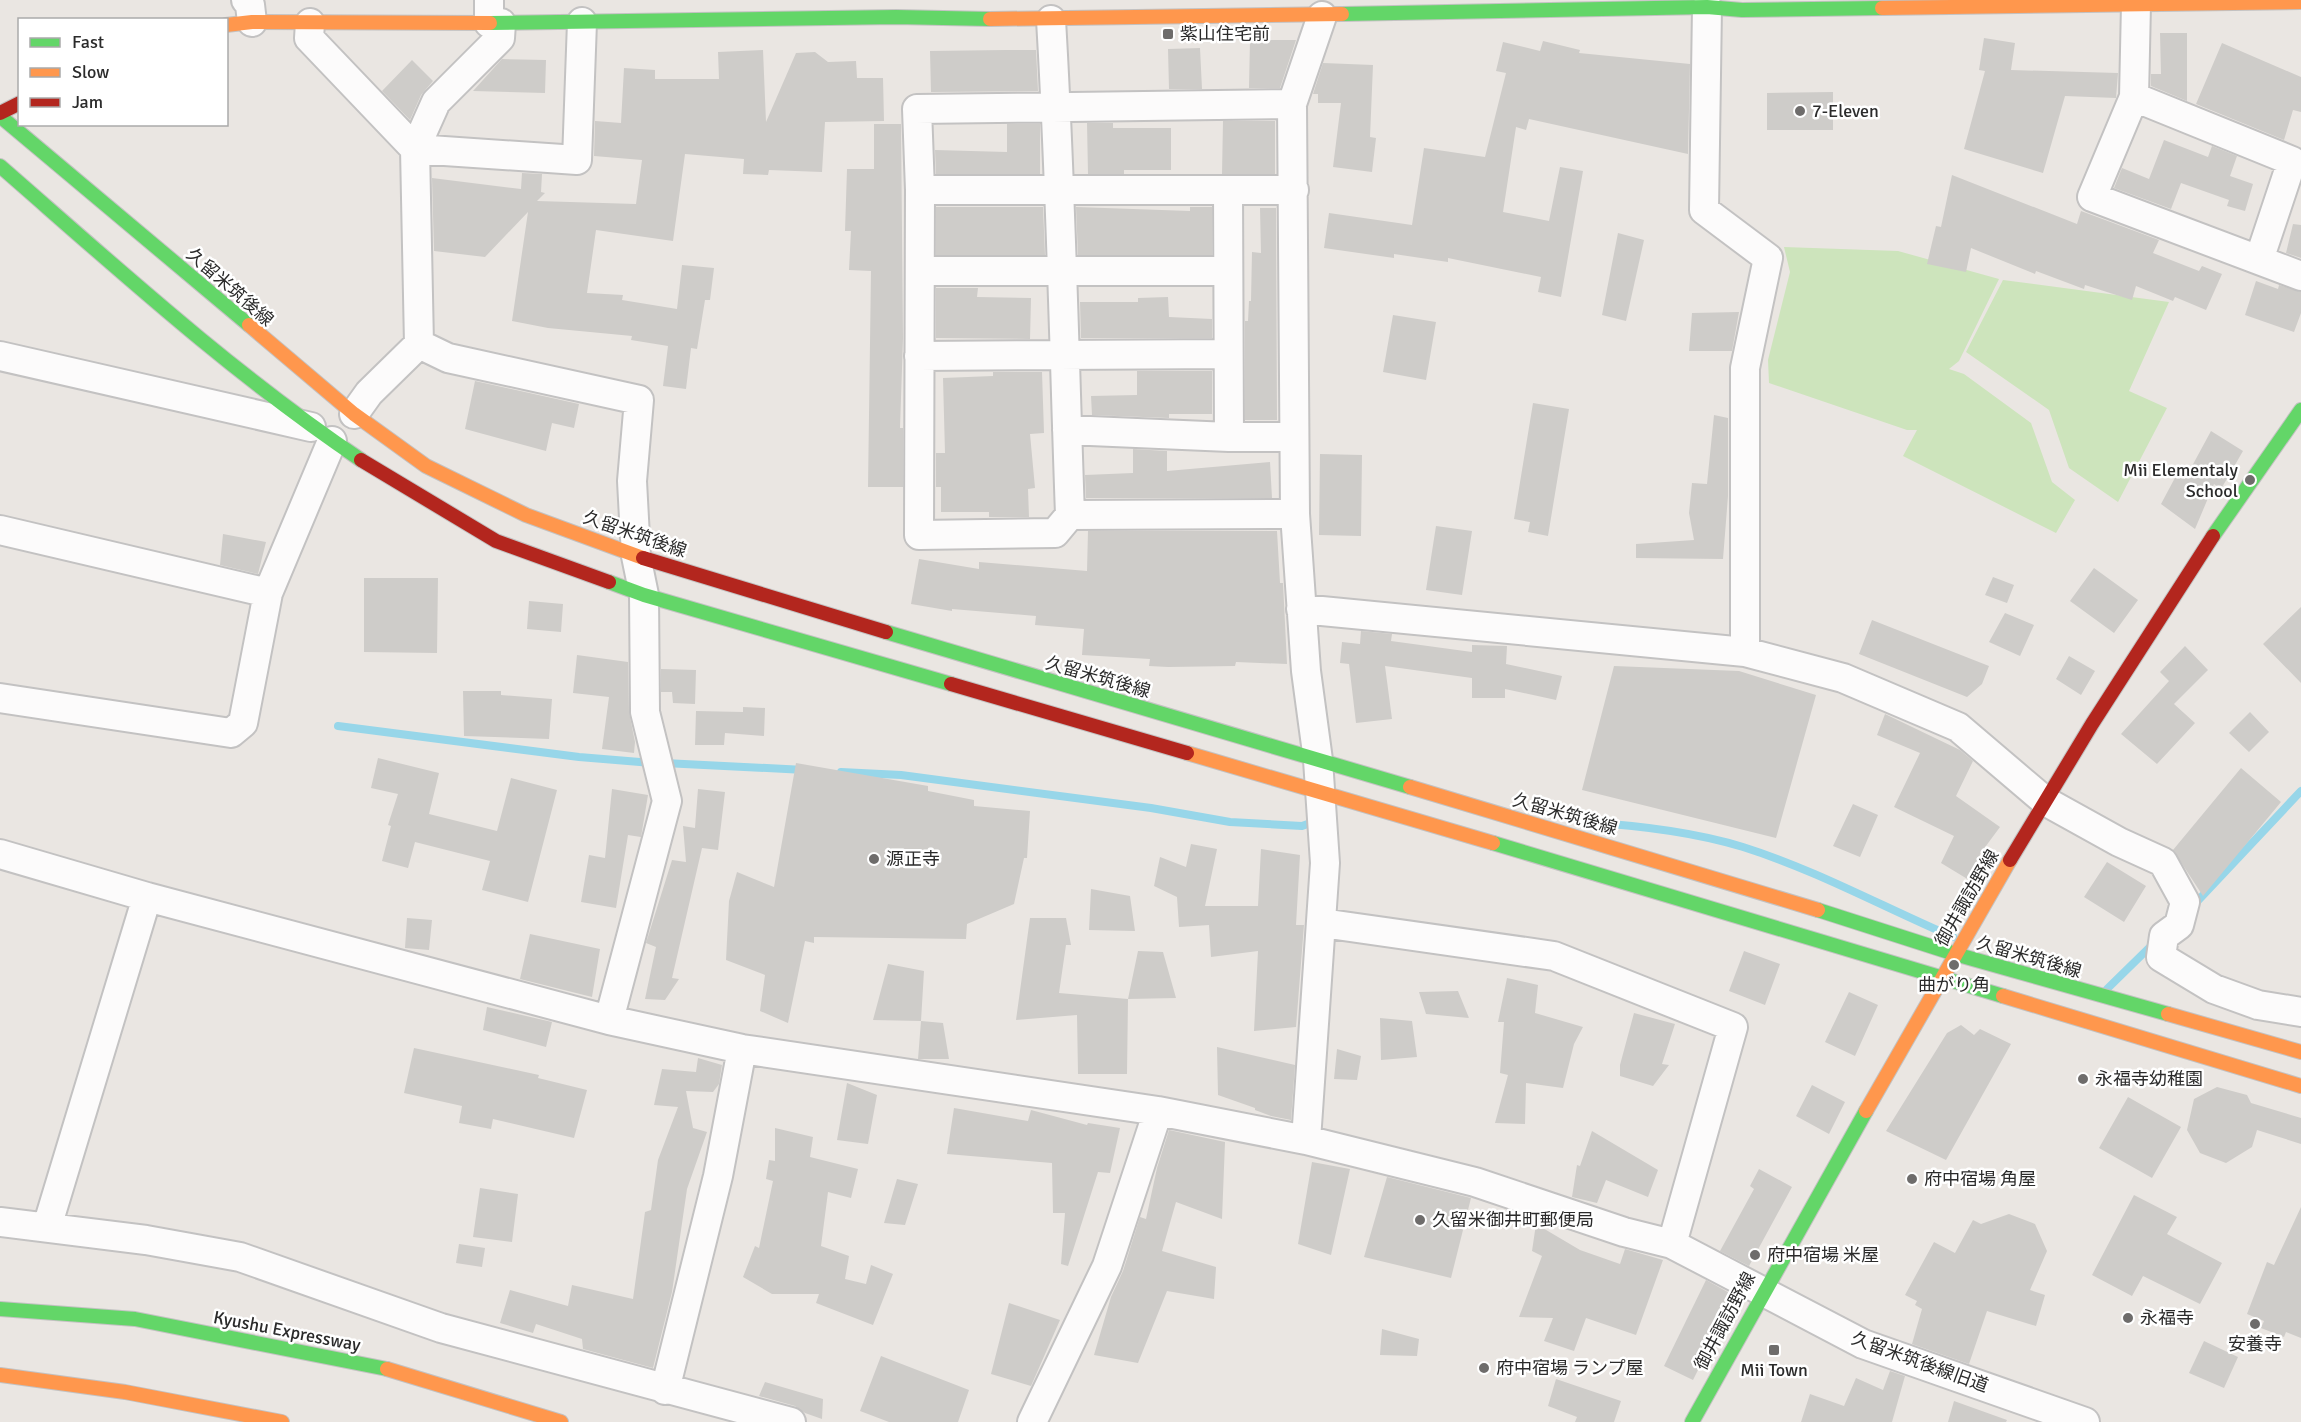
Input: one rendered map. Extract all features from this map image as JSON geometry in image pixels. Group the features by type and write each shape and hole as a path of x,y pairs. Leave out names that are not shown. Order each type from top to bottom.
{"main road":[{"path":"241,16 493,16 896,8 1051,20 1104,10 1322,16 1707,7 1742,10 2301,2"},
{"path":"1,115 18,104"},
{"name":"久留米筑後線","path":"1,115 354,414 426,466 516,510 636,555 1726,880 1955,954 2301,1052"},
{"path":"0,166 190,332 322,434 396,483 496,541 644,595 1320,791 2301,1086"},
{"name":"御井諏訪野線","path":"1692,1422 1761,1290 2045,801 2120,677 2235,501 2301,410"},
{"name":"Kyushu Expressway","path":"0,1309 135,1319 386,1369 561,1422"},
{"path":"0,1376 125,1392 282,1422"}],"street":[{"path":"2125,3 2134,97 2092,197 2301,276"},
{"path":"1707,7 1704,210 1768,258 1745,368 1745,652"},
{"path":"297,15 309,38 415,149 577,160 567,15"},
{"path":"354,414 369,393 418,344 415,149 436,102 500,38 493,16"},
{"path":"1306,1140 1325,863 1318,760 1301,609 1295,514 1292,104 1322,16"},
{"path":"1051,20 1056,108 1066,355 1070,515 1055,533 919,536 920,190 916,109 1056,108 1292,104"},
{"path":"2134,97 2292,161 2259,260"},
{"path":"920,190 1294,190"},
{"path":"1228,190 1229,437"},
{"path":"920,271 1227,271"},
{"path":"418,344 448,358 639,400 632,481 636,555 644,595 645,712 667,801 609,1020"},
{"path":"919,356 1227,354"},
{"path":"0,356 322,434 268,593 243,723 231,733 0,698"},
{"path":"1067,430 1229,437 1294,437"},
{"path":"1070,515 1295,514"},
{"path":"0,530 268,593"},
{"path":"1301,609 1745,652 1843,678 1958,727 2045,801 2119,842 2163,862 2185,902 2179,925 2164,936 2161,957 2214,989 2258,1005 2301,1012"},
{"name":"久留米筑後線旧道","path":"0,854 147,897 609,1020 742,1049 1158,1112 1306,1140 1475,1182 1624,1232 1672,1244 1863,1344 2085,1422"},
{"path":"48,1227 147,897"},
{"path":"1322,923 1554,956 1733,1027 1672,1244"},
{"path":"664,1390 717,1176 742,1049"},
{"path":"1032,1422 1107,1266 1158,1112"},
{"path":"0,1222 146,1240 240,1257 441,1328 664,1390 791,1422"}],"green space":[{"path":"1784,247 1898,251 1999,279 1959,361 1949,369 1964,374 2031,423 2052,482 2075,500 2056,533 1903,456 1917,430 1907,430 1769,383 1768,360 1790,272"},
{"path":"2003,280 2169,302 2129,391 2167,408 2118,502 2069,468 2049,410 1966,352"}],"building":[{"path":"2160,33 2187,33 2187,101 2151,86 2151,74 2161,74"},
{"path":"1984,38 2015,43 2011,70 2118,73 2116,98 2065,96 2043,173 1964,149 1985,71 1979,70"},
{"path":"1250,40 1296,40 1280,88 1249,88"},
{"path":"1543,41 1580,50 1579,53 1690,64 1688,154 1529,119 1526,130 1516,127 1503,212 1549,221 1560,167 1583,171 1561,297 1538,292 1541,277 1448,258 1448,262 1394,254 1394,258 1324,248 1329,213 1412,225 1424,148 1485,157 1506,73 1496,71 1503,42 1540,51"},
{"path":"2222,43 2301,77 2301,112 2293,110 2284,140 2196,104"},
{"path":"1200,48 1202,89 1169,89 1168,49"},
{"path":"763,50 766,122 796,53 815,52 828,62 856,61 857,78 883,78 884,121 825,122 822,172 769,170 768,175 743,174 744,159 685,154 673,241 596,230 587,293 623,295 622,300 677,309 682,265 714,268 710,300 705,300 697,349 691,348 686,389 663,386 668,346 631,340 632,336 548,328 512,321 528,212 485,257 434,251 432,178 521,189 522,173 542,174 541,192 545,193 537,201 636,204 642,160 594,156 595,121 621,123 624,68 655,70 655,79 719,79 718,52"},
{"path":"1036,50 1038,91 931,92 930,51"},
{"path":"502,59 546,60 545,93 473,91"},
{"path":"412,60 433,81 421,95 410,120 382,91"},
{"path":"1323,63 1373,65 1370,137 1376,138 1372,172 1333,167 1341,103 1318,103 1318,94 1313,94"},
{"name":"7-Eleven","path":"1833,92 1833,130 1767,130 1767,93"},
{"path":"1223,121 1275,121 1275,174 1222,174"},
{"path":"1087,123 1113,123 1113,128 1171,128 1171,170 1124,170 1124,174 1088,174"},
{"path":"874,124 901,124 903,338 900,428 903,428 903,487 868,487 871,271 849,270 851,231 845,231 847,169 874,169"},
{"path":"1007,124 1040,124 1040,174 936,174 935,150 1007,152"},
{"path":"2164,140 2208,157 2212,146 2237,156 2230,176 2253,184 2245,211 2227,206 2229,200 2181,183 2171,209 2114,188 2122,168 2149,179"},
{"path":"1952,175 2077,224 2081,211 2159,240 2153,253 2199,271 2202,266 2222,274 2206,310 2175,297 2173,301 2136,286 2132,300 2085,285 2084,289 2036,271 2035,274 1971,248 1966,272 1927,264 1936,226 1941,227"},
{"path":"936,207 1043,207 1045,255 936,255"},
{"path":"1076,207 1190,211 1190,207 1212,207 1212,255 1078,255"},
{"path":"1260,208 1276,208 1277,420 1245,420 1245,321 1248,321 1249,301 1251,301 1252,252 1261,253"},
{"path":"2293,224 2301,225 2301,258 2286,253"},
{"path":"1618,233 1644,240 1626,321 1602,315"},
{"path":"2256,281 2278,289 2279,285 2301,292 2301,313 2294,332 2245,315"},
{"path":"936,288 978,288 977,297 1031,298 1030,339 936,338"},
{"path":"1168,297 1169,317 1212,319 1212,338 1081,338 1080,302 1138,302 1138,298"},
{"path":"1739,312 1732,351 1689,351 1692,313"},
{"path":"1393,315 1436,322 1426,380 1383,372"},
{"path":"1137,371 1212,371 1212,414 1169,414 1169,418 1092,415 1091,396 1137,395"},
{"path":"993,372 1042,372 1044,433 1030,434 1035,488 1028,489 1029,517 989,517 989,512 941,512 941,487 936,487 936,453 945,453 943,378 993,376"},
{"path":"475,381 579,404 574,428 552,423 546,451 465,429"},
{"path":"1533,403 1569,409 1548,536 1528,532 1530,522 1514,519"},
{"path":"1714,415 1728,418 1728,496 1723,559 1636,558 1636,544 1694,540 1689,513 1692,483 1707,484"},
{"path":"2211,431 2243,451 2221,489 2214,484 2195,529 2161,504 2177,474 2185,479"},
{"path":"1133,449 1167,451 1167,471 1270,462 1272,498 1086,498 1085,475 1133,473"},
{"path":"1320,454 1362,455 1361,536 1319,535"},
{"path":"1436,526 1472,531 1462,595 1426,590"},
{"path":"1088,531 1277,531 1280,583 1283,583 1287,664 1236,662 1235,666 1149,666 1150,659 1082,655 1084,629 1035,625 1036,616 952,609 952,611 911,604 919,559 979,569 979,562 1087,571"},
{"path":"223,534 266,542 258,574 220,565"},
{"path":"2094,568 2138,600 2114,633 2070,601"},
{"path":"1993,577 2014,585 2007,603 1985,595"},
{"path":"364,578 438,578 437,653 364,652"},
{"path":"529,601 563,604 561,632 527,629"},
{"path":"2301,607 2301,683 2263,644"},
{"path":"2005,613 2034,625 2020,656 1989,642"},
{"path":"1872,620 1989,666 1982,684 1967,697 1859,654"},
{"path":"1361,631 1392,634 1391,641 1472,652 1472,645 1507,646 1506,664 1562,676 1556,700 1505,689 1505,698 1472,698 1472,678 1385,666 1392,719 1356,723 1349,664 1340,663 1342,642 1360,644"},
{"path":"2185,646 2208,670 2174,704 2195,723 2157,764 2121,734 2169,681 2160,672"},
{"path":"577,655 628,662 629,712 635,742 634,753 602,749 609,697 573,693"},
{"path":"2069,656 2095,671 2081,695 2056,679"},
{"path":"1614,666 1739,671 1816,695 1776,838 1582,790"},
{"path":"661,669 696,670 695,704 673,703 672,692 661,692"},
{"path":"463,691 501,691 501,695 552,699 549,739 464,736"},
{"path":"743,707 765,708 764,736 725,733 724,745 695,745 696,711 743,712"},
{"path":"2250,712 2269,732 2249,752 2229,733"},
{"path":"1885,714 1960,750 1973,761 1956,796 2000,827 1980,854 1974,883 1941,863 1954,836 1894,807 1920,753 1877,735"},
{"path":"378,758 439,773 429,814 497,831 511,778 557,790 528,902 482,890 490,861 415,842 408,868 382,861 391,826 388,825 398,794 371,788"},
{"path":"796,763 928,786 928,791 974,800 974,806 1030,811 1027,858 1024,858 1014,904 967,924 966,939 814,937 814,943 805,941 788,1023 760,1011 765,975 726,960 729,901 737,872 774,887"},
{"path":"2241,768 2281,802 2203,896 2173,850"},
{"path":"612,789 648,795 641,837 628,835 616,908 581,902 589,855 605,858"},
{"path":"698,789 725,792 718,850 702,848 672,978 679,979 665,1000 645,999 656,947 646,943 672,860 686,862 683,826 695,828"},
{"path":"1853,804 1878,815 1860,857 1833,846"},
{"path":"1191,844 1217,849 1205,906 1258,906 1261,849 1300,855 1296,925 1304,925 1296,1027 1254,1031 1258,951 1211,957 1209,925 1179,927 1177,897 1154,886 1160,857 1186,867"},
{"path":"2107,862 2146,886 2124,922 2084,897"},
{"path":"1091,889 1130,896 1135,931 1089,930"},
{"path":"407,918 432,920 429,950 405,948"},
{"path":"1030,918 1066,918 1071,945 1066,945 1059,993 1128,999 1127,1074 1078,1074 1077,1015 1016,1020"},
{"path":"530,934 600,949 592,997 520,979"},
{"path":"1138,951 1163,952 1176,998 1128,999"},
{"path":"1744,951 1780,964 1765,1005 1729,991"},
{"path":"888,964 924,971 921,1021 873,1020"},
{"path":"1507,978 1538,985 1535,1013 1583,1027 1574,1044 1563,1088 1526,1083 1525,1124 1495,1123 1508,1075 1500,1073 1504,1022 1498,1022"},
{"path":"1458,991 1469,1018 1426,1014 1419,992"},
{"path":"1849,992 1878,1005 1855,1056 1825,1042"},
{"path":"487,1007 552,1022 546,1047 483,1030"},
{"path":"1634,1013 1675,1024 1662,1064 1669,1065 1653,1086 1620,1076 1620,1065"},
{"path":"1380,1018 1412,1021 1417,1057 1381,1060"},
{"path":"921,1021 943,1023 949,1059 918,1059"},
{"path":"1961,1025 1974,1035 1980,1029 2011,1044 1946,1160 1886,1131 1947,1033"},
{"path":"1217,1047 1295,1065 1291,1120 1271,1116 1218,1095"},
{"path":"414,1048 539,1075 538,1078 587,1090 574,1138 493,1119 491,1129 459,1123 462,1106 404,1093"},
{"path":"1337,1049 1361,1056 1357,1080 1334,1079"},
{"path":"698,1058 722,1065 719,1084 713,1092 686,1091 693,1128 707,1132 687,1189 672,1292 653,1368 583,1349 582,1339 536,1324 533,1333 500,1323 510,1290 568,1306 572,1285 633,1299 645,1212 651,1210 658,1160 678,1107 654,1105 662,1069 696,1072"},
{"path":"847,1083 877,1095 868,1144 837,1140"},
{"path":"1812,1085 1845,1102 1829,1134 1796,1116"},
{"path":"2217,1087 2247,1095 2251,1103 2301,1118 2301,1144 2257,1130 2252,1147 2226,1163 2200,1153 2187,1130 2194,1099"},
{"path":"2128,1097 2181,1127 2152,1178 2099,1148"},
{"path":"954,1108 1028,1121 1031,1110 1087,1125 1088,1123 1120,1128 1110,1173 1098,1172 1068,1266 1061,1264 1065,1213 1053,1213 1052,1163 947,1154"},
{"path":"775,1128 813,1137 810,1157 858,1169 851,1198 828,1192 821,1246 849,1256 845,1279 866,1284 871,1265 893,1274 873,1325 816,1303 819,1294 772,1294 743,1277 755,1246 759,1248 773,1181 766,1179 769,1160 775,1161"},
{"path":"1169,1130 1225,1142 1222,1219 1176,1202 1162,1251 1216,1267 1214,1299 1167,1291 1138,1363 1094,1355 1111,1297 1123,1271 1140,1217 1146,1219 1157,1168"},
{"path":"1592,1131 1658,1170 1648,1197 1606,1180 1597,1203 1572,1197 1577,1165 1580,1166"},
{"path":"1312,1162 1350,1169 1331,1255 1298,1244"},
{"path":"1759,1169 1792,1187 1749,1266 1720,1251 1754,1189 1750,1186"},
{"name":"久留米御井町郵便局","path":"1387,1177 1471,1198 1451,1278 1364,1257"},
{"path":"897,1179 918,1184 905,1225 884,1223"},
{"path":"480,1188 518,1194 512,1242 473,1237"},
{"path":"2134,1195 2177,1217 2167,1234 2222,1263 2200,1304 2143,1276 2132,1296 2092,1275"},
{"path":"2301,1207 2301,1338 2286,1332 2284,1337 2261,1328 2264,1321 2247,1314 2267,1262 2274,1265"},
{"path":"2009,1214 2035,1224 2047,1251 2030,1290 2045,1295 2036,1326 1987,1311 1969,1364 1912,1344 1922,1309 1915,1305 1917,1301 1905,1295 1934,1242 1955,1253 1973,1220 1981,1224"},
{"path":"1536,1224 1580,1250 1620,1264 1625,1249 1663,1260 1636,1335 1586,1318 1574,1351 1544,1341 1553,1318 1519,1317 1542,1256 1532,1251"},
{"path":"459,1244 485,1248 482,1267 456,1263"},
{"path":"1706,1280 1735,1296 1693,1380 1664,1366"},
{"path":"1009,1303 1060,1320 1031,1386 991,1374"},
{"path":"1382,1329 1419,1339 1417,1356 1380,1355"},
{"path":"2204,1341 2238,1357 2224,1388 2189,1373"},
{"path":"881,1356 969,1390 958,1422 889,1422 860,1411"},
{"path":"1890,1371 1905,1376 1892,1422 1801,1422 1810,1394 1844,1406 1856,1378 1883,1390"},
{"path":"1556,1379 1621,1401 1614,1422 1575,1422 1577,1417 1548,1406"},
{"path":"765,1382 823,1399 822,1419 805,1413 795,1406 759,1396"},
{"path":"1954,1401 2007,1420 2006,1422 1948,1422"}],"waterway":[{"path":"338,726 579,757 652,763"},
{"path":"664,763 805,770"},
{"path":"841,772 901,775 1151,808 1230,822 1302,826 1316,821"},
{"path":"2191,908 2301,791"},
{"path":"1581,822 1662,830 1743,847 1823,878 1953,937"},
{"path":"2107,989 2154,943"}],"traffic: fast":[{"path":"1342,14 1707,7 1742,10 1882,8"},
{"path":"490,23 896,17 990,19"},
{"path":"0,116 249,325"},
{"path":"0,166 221,356 313,427 361,460"},
{"path":"2213,536 2301,410"},
{"path":"609,582 644,595 951,684"},
{"path":"886,632 1410,787"},
{"path":"1493,843 2003,996"},
{"path":"1818,910 1955,954 2168,1014"},
{"path":"1692,1422 1866,1111"},
{"path":"0,1309 135,1319 387,1369"}],"traffic: slow":[{"path":"1882,8 2301,2"},
{"path":"990,19 1342,14"},
{"path":"228,25 252,22 490,23"},
{"path":"249,325 354,414 426,466 526,515 643,558"},
{"path":"1187,753 1493,843"},
{"path":"1410,787 1818,910"},
{"path":"1866,1111 2010,860"},
{"path":"2003,996 2301,1086"},
{"path":"2168,1014 2301,1052"},
{"path":"387,1369 561,1422"},
{"path":"0,1375 125,1392 282,1422"}],"traffic: jam":[{"path":"0,113 18,104"},
{"path":"361,460 496,541 609,582"},
{"path":"2010,860 2092,724 2213,536"},
{"path":"643,558 886,632"},
{"path":"951,684 1187,753"}],"place":[{"name":"紫山住宅前","path":"1168,34"},
{"name":"7-Eleven","path":"1800,111"},
{"name":"Mii Elementaly School","path":"2250,480"},
{"name":"源正寺","path":"874,859"},
{"name":"曲がり角","path":"1954,965"},
{"name":"永福寺幼稚園","path":"2083,1079"},
{"name":"府中宿場 角屋","path":"1912,1179"},
{"name":"久留米御井町郵便局","path":"1420,1220"},
{"name":"府中宿場 米屋","path":"1755,1255"},
{"name":"永福寺","path":"2128,1318"},
{"name":"安養寺","path":"2255,1324"},
{"name":"Mii Town","path":"1774,1350"},
{"name":"府中宿場 ランプ屋","path":"1484,1368"}]}
